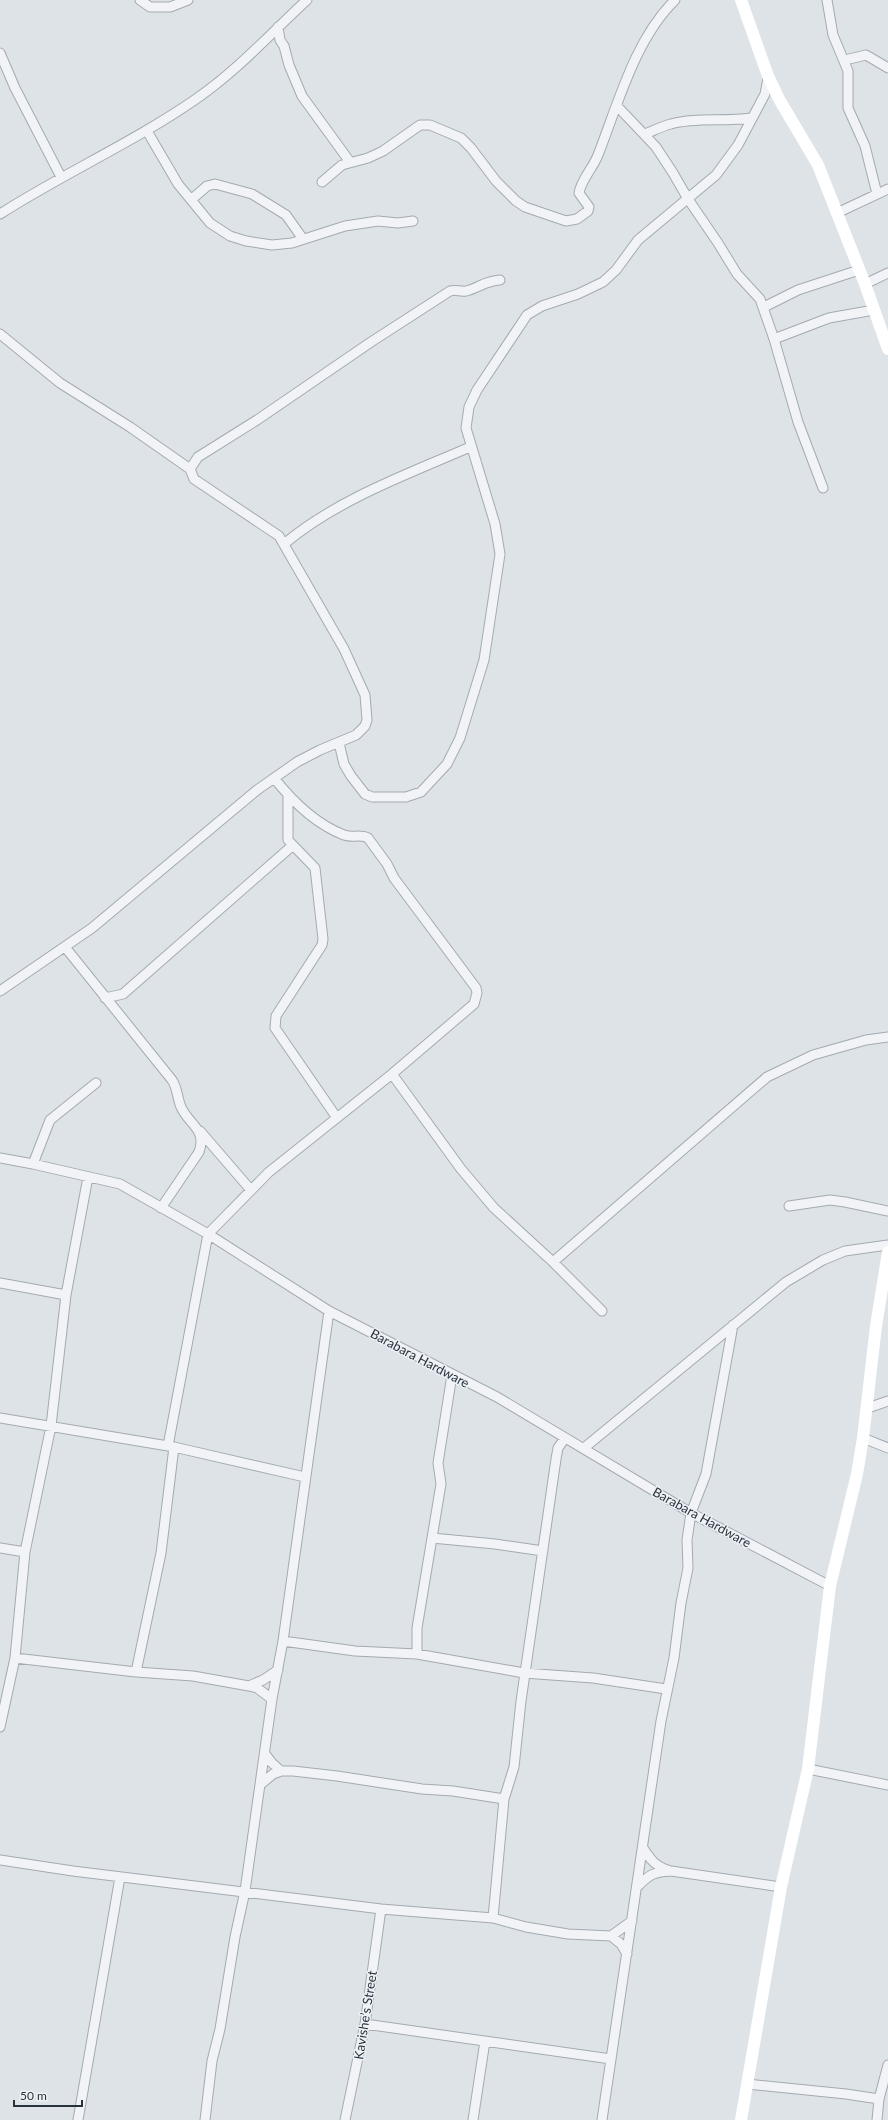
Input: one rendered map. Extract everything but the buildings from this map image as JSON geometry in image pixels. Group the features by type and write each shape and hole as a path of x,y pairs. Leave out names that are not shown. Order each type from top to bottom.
{"street":[{"path":"140,0 150,7 170,7 188,0"},
{"path":"0,214 61,177 147,130 198,98 307,0"},
{"path":"322,182 342,165 368,158 383,151 420,125 430,125 461,138 471,148 490,174 520,204 561,219 576,220 588,211 589,207 578,193 594,163 633,65 658,18 676,0"},
{"path":"741,0 768,76 779,99 818,165 865,284 888,349"},
{"path":"827,0 833,35 845,60 849,82 848,108 865,146 877,194"},
{"path":"278,27 280,40 284,46 289,65 302,96 350,162"},
{"path":"0,53 2,64 61,177"},
{"path":"845,60 866,55 888,68"},
{"path":"339,743 346,767 365,794 372,797 404,797 421,792 447,764 460,738 484,660 500,554 495,524 470,447 466,428 469,407 477,390 524,319 542,306 578,294 603,282 616,270 638,240 716,175 729,159 765,94 768,76"},
{"path":"617,106 645,134 665,159 688,199 718,243 736,274 760,300 764,307 798,422 823,488"},
{"path":"645,134 670,124 680,122 732,121 751,118"},
{"path":"147,130 178,184 192,199 210,223 230,236 246,241 272,245 292,243 345,226 378,221 398,223 413,221"},
{"path":"192,199 207,186 215,184 252,194 286,215 303,239"},
{"path":"837,213 888,189"},
{"path":"764,307 798,290 859,270"},
{"path":"865,284 888,273"},
{"path":"190,469 198,457 257,420 371,342 450,292 454,290 466,291 487,281 500,280"},
{"path":"774,339 829,318 874,310"},
{"path":"0,334 60,383 130,427 190,469 194,479 271,529 284,544 344,649 365,695 368,712 365,726 356,735 297,762 274,778 241,802 92,928 0,991"},
{"path":"284,544 304,527 327,512 470,447"},
{"path":"136,1672 160,1553 171,1446 208,1234 250,1189 280,1162 392,1074 474,1004 477,993 476,988 394,878 387,864 368,838 364,836 348,837 308,814 288,796 274,778"},
{"path":"288,796 287,836 292,846 315,868 323,939 322,945 276,1016 275,1028 336,1118"},
{"path":"105,998 111,998 123,994 292,846"},
{"path":"65,947 172,1080 178,1091 182,1110 250,1189"},
{"path":"553,1262 767,1077 814,1055 866,1040 888,1037"},
{"path":"392,1074 461,1169 494,1208 553,1262 602,1311"},
{"path":"33,1164 50,1120 96,1083"},
{"path":"160,1208 199,1152 202,1144 199,1130"},
{"name":"Barabara Hardware","path":"0,1158 120,1184 208,1234 329,1311 452,1376 497,1397 691,1513 830,1586"},
{"path":"0,1727 5,1678 15,1658 25,1552 51,1426 66,1296 88,1177"},
{"path":"789,1206 830,1200 888,1211"},
{"path":"584,1448 786,1282 823,1260 845,1251 888,1245"},
{"path":"741,2120 781,1887 808,1769 830,1586 857,1474 868,1408 876,1326 888,1252"},
{"path":"0,1284 66,1296"},
{"path":"205,2120 212,2061 220,2030 235,1937 245,1891 272,1699 283,1641 329,1311"},
{"path":"602,2120 638,1886 666,1689 674,1658 681,1602 688,1568 687,1540 691,1513 706,1474 732,1325"},
{"path":"417,1654 417,1628 441,1484 438,1463 452,1376"},
{"path":"868,1408 888,1401"},
{"path":"0,1418 171,1446 305,1477"},
{"path":"493,1918 504,1799 514,1767 524,1673 544,1551 558,1448 565,1438 567,1439"},
{"path":"863,1438 888,1448"},
{"path":"432,1538 496,1544 544,1551"},
{"path":"0,1548 25,1552"},
{"path":"283,1641 355,1651 417,1654 524,1673 593,1678 666,1689"},
{"path":"15,1658 136,1672 193,1676 257,1688 272,1699"},
{"path":"249,1686 263,1680 278,1670"},
{"path":"265,1754 280,1771"},
{"path":"808,1769 888,1785"},
{"path":"261,1784 267,1778 280,1771 337,1776 422,1789 453,1791 504,1799"},
{"path":"643,1848 650,1860 660,1868 671,1871 781,1887"},
{"path":"0,1860 381,1909 493,1918 526,1927 568,1934 611,1936 621,1944 627,1954"},
{"path":"638,1886 650,1875 657,1872 671,1871"},
{"path":"78,2120 120,1876"},
{"name":"Kavishe’s Street","path":"345,2120 366,2024 381,1909"},
{"path":"611,1936 632,1921"},
{"path":"366,2024 611,2059"},
{"path":"473,2120 485,2040"},
{"path":"877,2120 879,2099 888,2065"},
{"path":"747,2084 846,2094 879,2099"}]}
